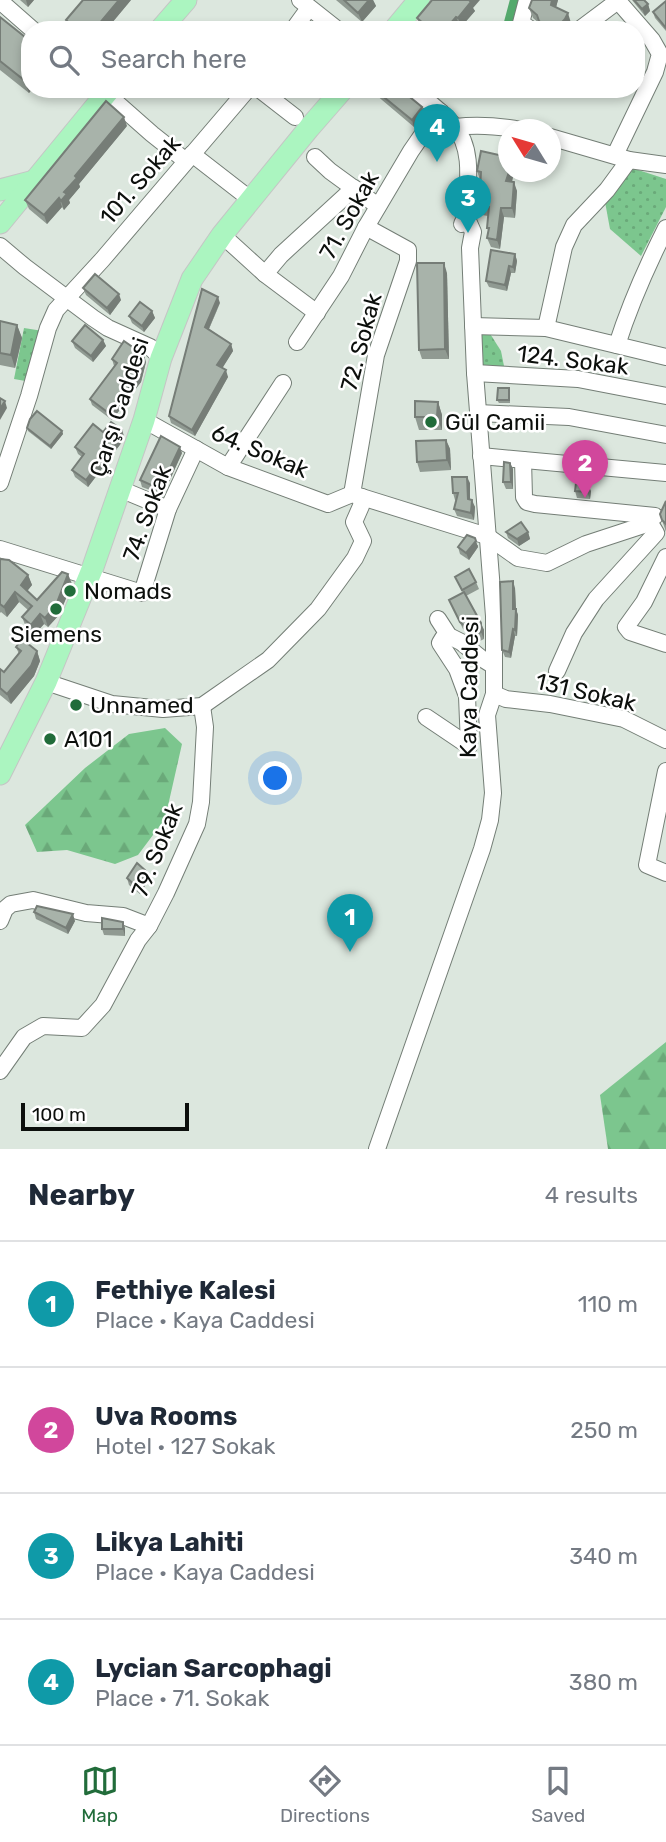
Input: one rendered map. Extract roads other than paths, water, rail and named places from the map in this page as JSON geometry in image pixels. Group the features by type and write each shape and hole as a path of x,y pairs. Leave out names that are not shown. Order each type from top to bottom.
{"main road":[{"path":"168,21 186,0"},
{"path":"402,21 419,0"},
{"path":"0,223 64,147 101,98"},
{"name":"Çarşı Caddesi","path":"0,774 46,682 89,576 144,420 156,353 171,334 192,279 250,199 335,98"},
{"path":"0,190 34,181"}],"street":[{"path":"526,21 527,0"},
{"path":"591,21 619,0 636,21"},
{"path":"0,1 23,21"},
{"path":"297,21 304,4 326,21"},
{"path":"546,328 564,247 574,225 607,190 629,159 660,54 645,32"},
{"path":"115,98 190,158 250,199"},
{"name":"101. Sokak","path":"0,482 56,310 240,98"},
{"path":"271,98 295,117"},
{"name":"Kaya Caddesi","path":"377,1149 482,849 488,830 493,793 487,715 494,694 494,616 475,373 470,248 464,243 461,232 466,216 468,162 464,142 456,127 424,98"},
{"name":"71. Sokak","path":"297,342 341,276 366,227 418,141 430,122 441,112"},
{"path":"456,127 498,126"},
{"path":"561,140 629,159 666,164"},
{"path":"315,157 378,206"},
{"path":"629,159 666,174"},
{"path":"265,274 296,240 354,188"},
{"name":"72. Sokak","path":"202,706 268,660 318,609 355,558 363,541 355,522 361,506 357,495 376,355 408,261 408,250 366,227"},
{"path":"617,345 648,264 666,228"},
{"path":"222,235 265,274 317,313"},
{"path":"0,246 66,299 108,328 156,353"},
{"path":"473,326 546,328 666,357"},
{"name":"124. Sokak","path":"475,373 578,379 666,396"},
{"path":"228,467 283,383"},
{"path":"478,413 569,417 666,435"},
{"name":"64. Sokak","path":"144,420 228,467 328,504 357,495"},
{"name":"74. Sokak","path":"89,576 142,593 168,509 196,449"},
{"path":"481,456 666,473"},
{"path":"523,460 524,497 527,502 658,524"},
{"path":"121,489 168,509"},
{"path":"357,495 487,536 518,558 547,563 586,544 658,524"},
{"path":"328,504 339,514 355,522"},
{"path":"557,671 574,633 596,599 658,524"},
{"path":"0,549 89,576"},
{"path":"666,557 644,602 626,627 630,632 666,644"},
{"path":"438,619 449,636 495,666"},
{"path":"426,717 469,746 467,696 457,668 440,643 443,638 449,636"},
{"path":"46,682 112,705 163,709 202,706"},
{"name":"131 Sokak","path":"494,694 624,719 666,740"},
{"name":"79. Sokak","path":"0,1071 23,1037 43,1026 82,1028 103,1005 138,940 149,926 197,824 201,802 205,727 202,706"},
{"path":"666,771 647,865 666,873"},
{"name":"79. Sokak","path":"0,921 5,909 11,904 33,900 86,913 122,916 149,926"}],"waterway":[{"path":"510,21 516,0"}],"place":[{"name":"Lycian Sarcophagi","path":"437,162"},
{"name":"Likya Lahiti","path":"468,233"},
{"name":"Gül Camii","path":"431,422"},
{"name":"Uva Rooms","path":"585,498"},
{"name":"Nomads","path":"70,591"},
{"name":"Siemens","path":"56,609"},
{"name":"Unnamed","path":"76,705"},
{"name":"A101","path":"50,739"},
{"name":"Fethiye Kalesi","path":"350,952"}]}
